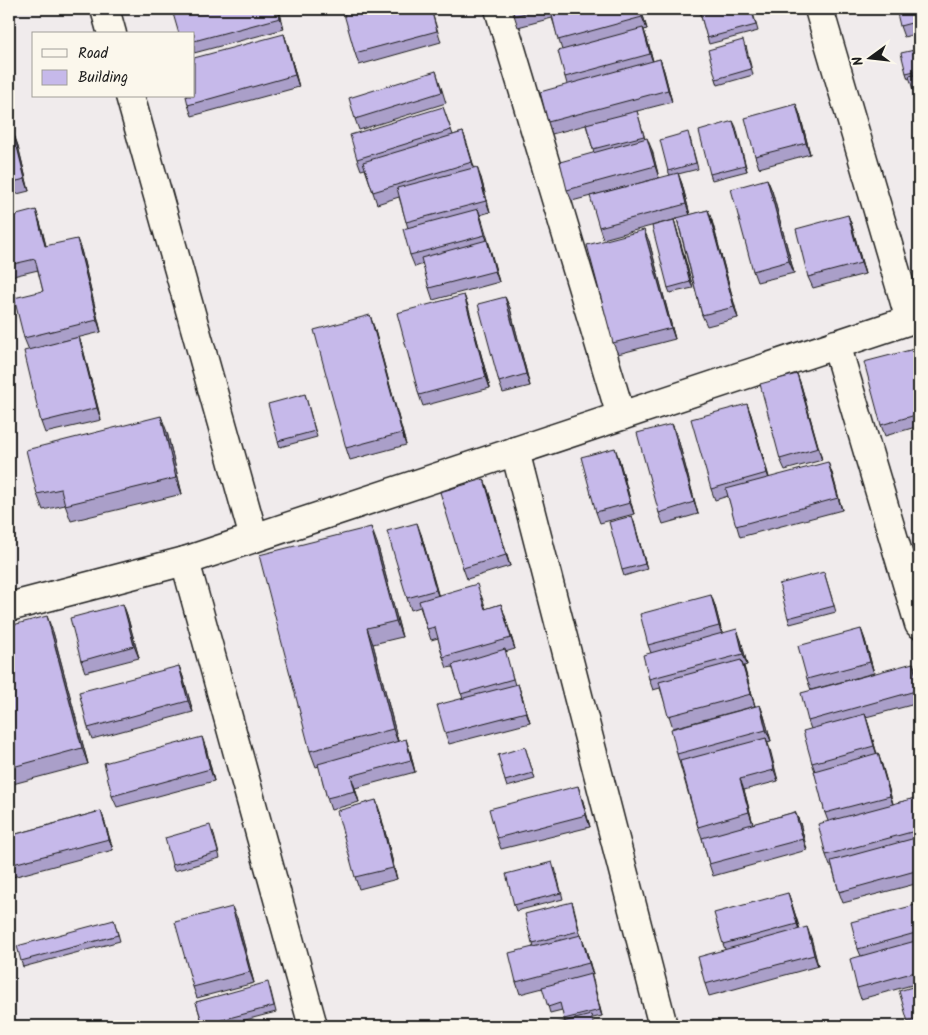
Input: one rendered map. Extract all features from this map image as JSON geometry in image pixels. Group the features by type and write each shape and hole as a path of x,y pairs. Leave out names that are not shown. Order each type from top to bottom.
{"street":[{"path":"105,9 111,32"},
{"path":"499,9 621,416"},
{"path":"9,607 185,561 915,318 819,9"},
{"path":"131,98 254,538"},
{"path":"836,344 919,624"},
{"path":"515,452 663,1026"},
{"path":"185,561 313,1026"}],"building":[{"path":"278,9 280,18 195,41 195,32 178,32 172,10"},
{"path":"364,9 431,9 437,31 355,53 344,14"},
{"path":"512,9 541,9 514,16"},
{"path":"558,9 640,9 642,17 558,40 551,11"},
{"path":"699,9 751,9 756,25 707,38"},
{"path":"896,9 919,9 919,21 900,26"},
{"path":"643,28 650,54 565,77 558,51"},
{"path":"284,34 295,75 188,105 186,98 195,98 195,58"},
{"path":"743,40 751,69 716,79 708,50"},
{"path":"919,49 919,70 906,73 901,53"},
{"path":"660,59 668,90 548,122 540,92"},
{"path":"436,71 442,92 355,119 349,98"},
{"path":"919,74 919,99 916,100 909,76"},
{"path":"796,104 806,143 755,156 745,118"},
{"path":"443,107 451,130 357,159 350,135"},
{"path":"637,111 644,136 593,149 586,124"},
{"path":"733,121 745,165 710,174 699,131"},
{"path":"463,132 472,162 373,192 363,162"},
{"path":"688,132 696,163 668,171 660,140"},
{"path":"14,135 25,179 9,183 9,136"},
{"path":"647,138 655,166 567,190 560,162"},
{"path":"477,167 486,201 406,222 397,188"},
{"path":"678,173 686,204 599,227 590,196"},
{"path":"767,179 789,261 753,271 731,189"},
{"path":"478,209 485,235 410,255 403,229"},
{"path":"36,210 45,246 77,239 97,320 24,338 14,298 43,291 35,259 9,265 9,217"},
{"path":"708,210 734,307 702,315 677,218"},
{"path":"848,215 861,263 808,277 796,229"},
{"path":"674,220 690,282 668,288 652,226"},
{"path":"644,230 671,328 613,343 587,245"},
{"path":"487,240 495,271 429,288 421,258"},
{"path":"464,295 486,377 419,395 397,313"},
{"path":"505,297 526,374 499,382 478,304"},
{"path":"370,315 402,433 346,448 314,330"},
{"path":"79,337 97,408 41,422 24,351"},
{"path":"914,349 919,368 919,414 881,425 864,362"},
{"path":"797,374 818,448 780,459 760,384"},
{"path":"305,394 315,431 278,441 268,404"},
{"path":"747,404 767,473 711,489 691,419"},
{"path":"161,416 176,478 65,505 61,489 37,494 26,450"},
{"path":"672,424 694,502 659,513 637,433"},
{"path":"615,448 630,503 596,512 581,457"},
{"path":"828,462 838,498 736,526 726,489"},
{"path":"484,479 506,555 463,568 440,492"},
{"path":"632,516 645,564 622,570 609,522"},
{"path":"417,523 436,590 407,598 387,531"},
{"path":"371,527 396,621 367,628 393,729 310,751 259,555"},
{"path":"824,572 834,606 788,618 779,584"},
{"path":"477,584 485,609 501,604 511,638 443,657 435,627 427,629 419,601"},
{"path":"711,595 719,626 648,645 640,614"},
{"path":"123,604 134,646 81,661 70,618"},
{"path":"47,616 82,748 9,768 9,626"},
{"path":"737,629 743,654 649,679 643,655"},
{"path":"861,629 870,662 807,679 798,646"},
{"path":"505,649 513,679 461,694 452,665"},
{"path":"741,660 751,694 668,716 659,682"},
{"path":"913,663 919,690 808,721 801,693"},
{"path":"179,666 188,701 88,728 79,692"},
{"path":"518,684 526,712 445,733 437,705"},
{"path":"760,705 766,730 677,754 671,729"},
{"path":"865,714 874,746 812,763 803,731"},
{"path":"202,737 210,769 112,796 104,763"},
{"path":"766,738 774,770 740,779 749,812 698,827 680,761"},
{"path":"406,739 411,760 351,776 355,791 327,798 318,764"},
{"path":"525,747 533,773 505,781 498,755"},
{"path":"878,753 890,796 825,813 814,771"},
{"path":"578,786 586,815 497,838 489,809"},
{"path":"919,797 919,830 826,855 818,824"},
{"path":"376,800 393,868 355,877 337,811"},
{"path":"101,811 109,839 9,865 9,836"},
{"path":"795,812 803,839 709,864 702,838"},
{"path":"210,825 218,852 172,865 165,838"},
{"path":"919,837 919,870 839,892 831,861"},
{"path":"552,862 561,893 514,905 506,874"},
{"path":"788,893 797,924 723,944 714,913"},
{"path":"572,902 579,931 532,943 525,914"},
{"path":"919,904 919,932 858,949 851,922"},
{"path":"232,907 250,972 193,987 175,922"},
{"path":"114,920 118,935 21,961 17,946"},
{"path":"807,927 814,955 705,984 698,957"},
{"path":"581,935 589,963 516,982 509,953"},
{"path":"919,940 919,971 857,988 850,959"},
{"path":"591,974 600,1010 564,1019 560,1003 548,1007 542,987"},
{"path":"268,982 274,1006 203,1025 196,1002"},
{"path":"919,985 919,1019 908,1022 899,991"},
{"path":"591,1015 594,1026 547,1026"}]}
